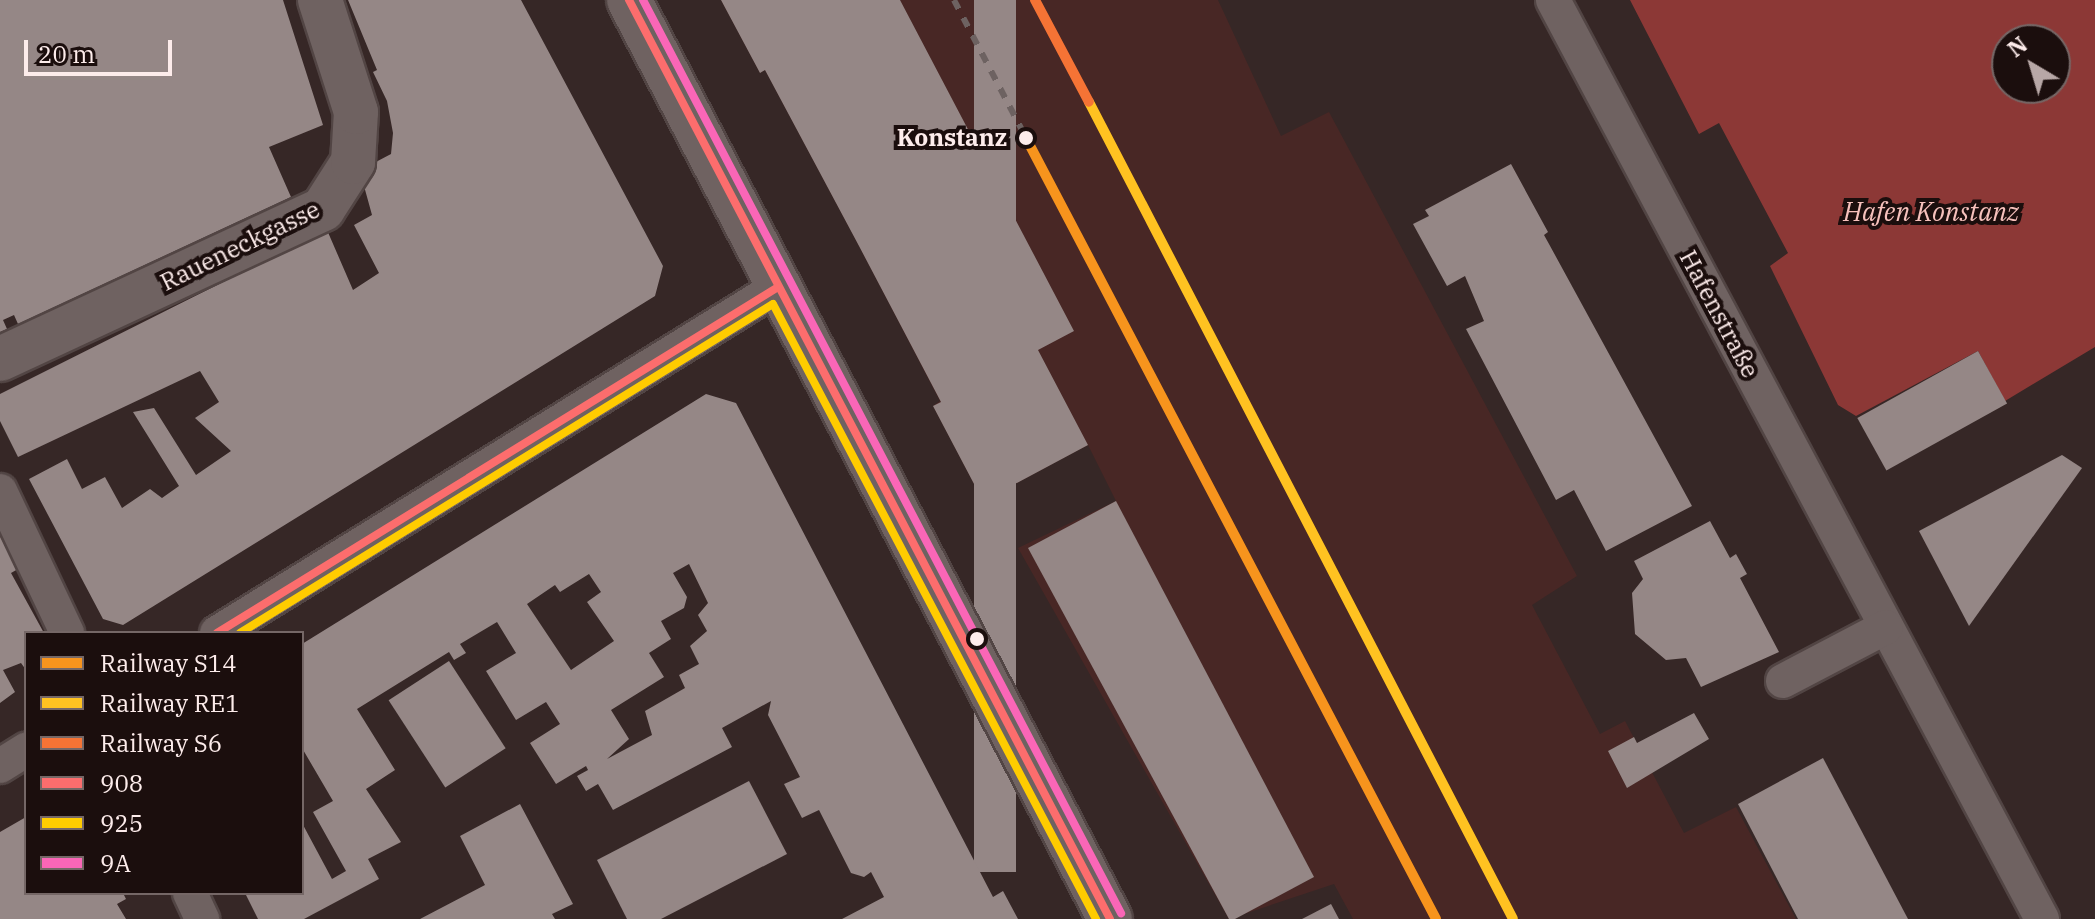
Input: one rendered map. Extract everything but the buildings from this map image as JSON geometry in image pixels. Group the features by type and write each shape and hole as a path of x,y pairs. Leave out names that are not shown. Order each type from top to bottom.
{"street":[{"name":"Raueneckgasse","path":"0,359 323,209 353,162 356,112 320,0"},
{"path":"629,0 1110,919"},
{"name":"Hafenstraße","path":"1553,0 2042,919"},
{"path":"220,631 778,287"},
{"path":"0,491 66,631"},
{"path":"1783,681 1886,627"},
{"path":"0,766 24,751"},
{"path":"191,895 202,919"}],"shaded area":[{"path":"721,0 1218,0 1281,136 1329,112 1577,576 1532,605 1600,734 1625,721 1684,833 1736,807 1796,919 1353,919 1334,884 1229,919 1018,548 1116,501 1088,445 983,501 933,406 940,401 859,246 765,70 760,73"}],"water":[{"name":"Hafen Konstanz","path":"1630,0 2095,0 2095,347 2005,401 1978,351 1856,416 1838,405 1770,266 1788,253 1719,123 1699,134"}],"railway":[{"path":"954,0 1026,138"}],"rail line":[{"name":"S6","path":"1035,0 1089,102"},
{"name":"RE1","path":"1089,102 1513,919"},
{"name":"S14","path":"1026,138 1436,919"}],"transit line":[{"name":"908","path":"629,0 1110,919"},
{"name":"9A","path":"643,0 1121,913"},
{"name":"908","path":"220,631 778,287"},
{"name":"925","path":"243,631 773,304 1096,919"}],"place":[{"name":"Konstanz","path":"1026,138"}]}
